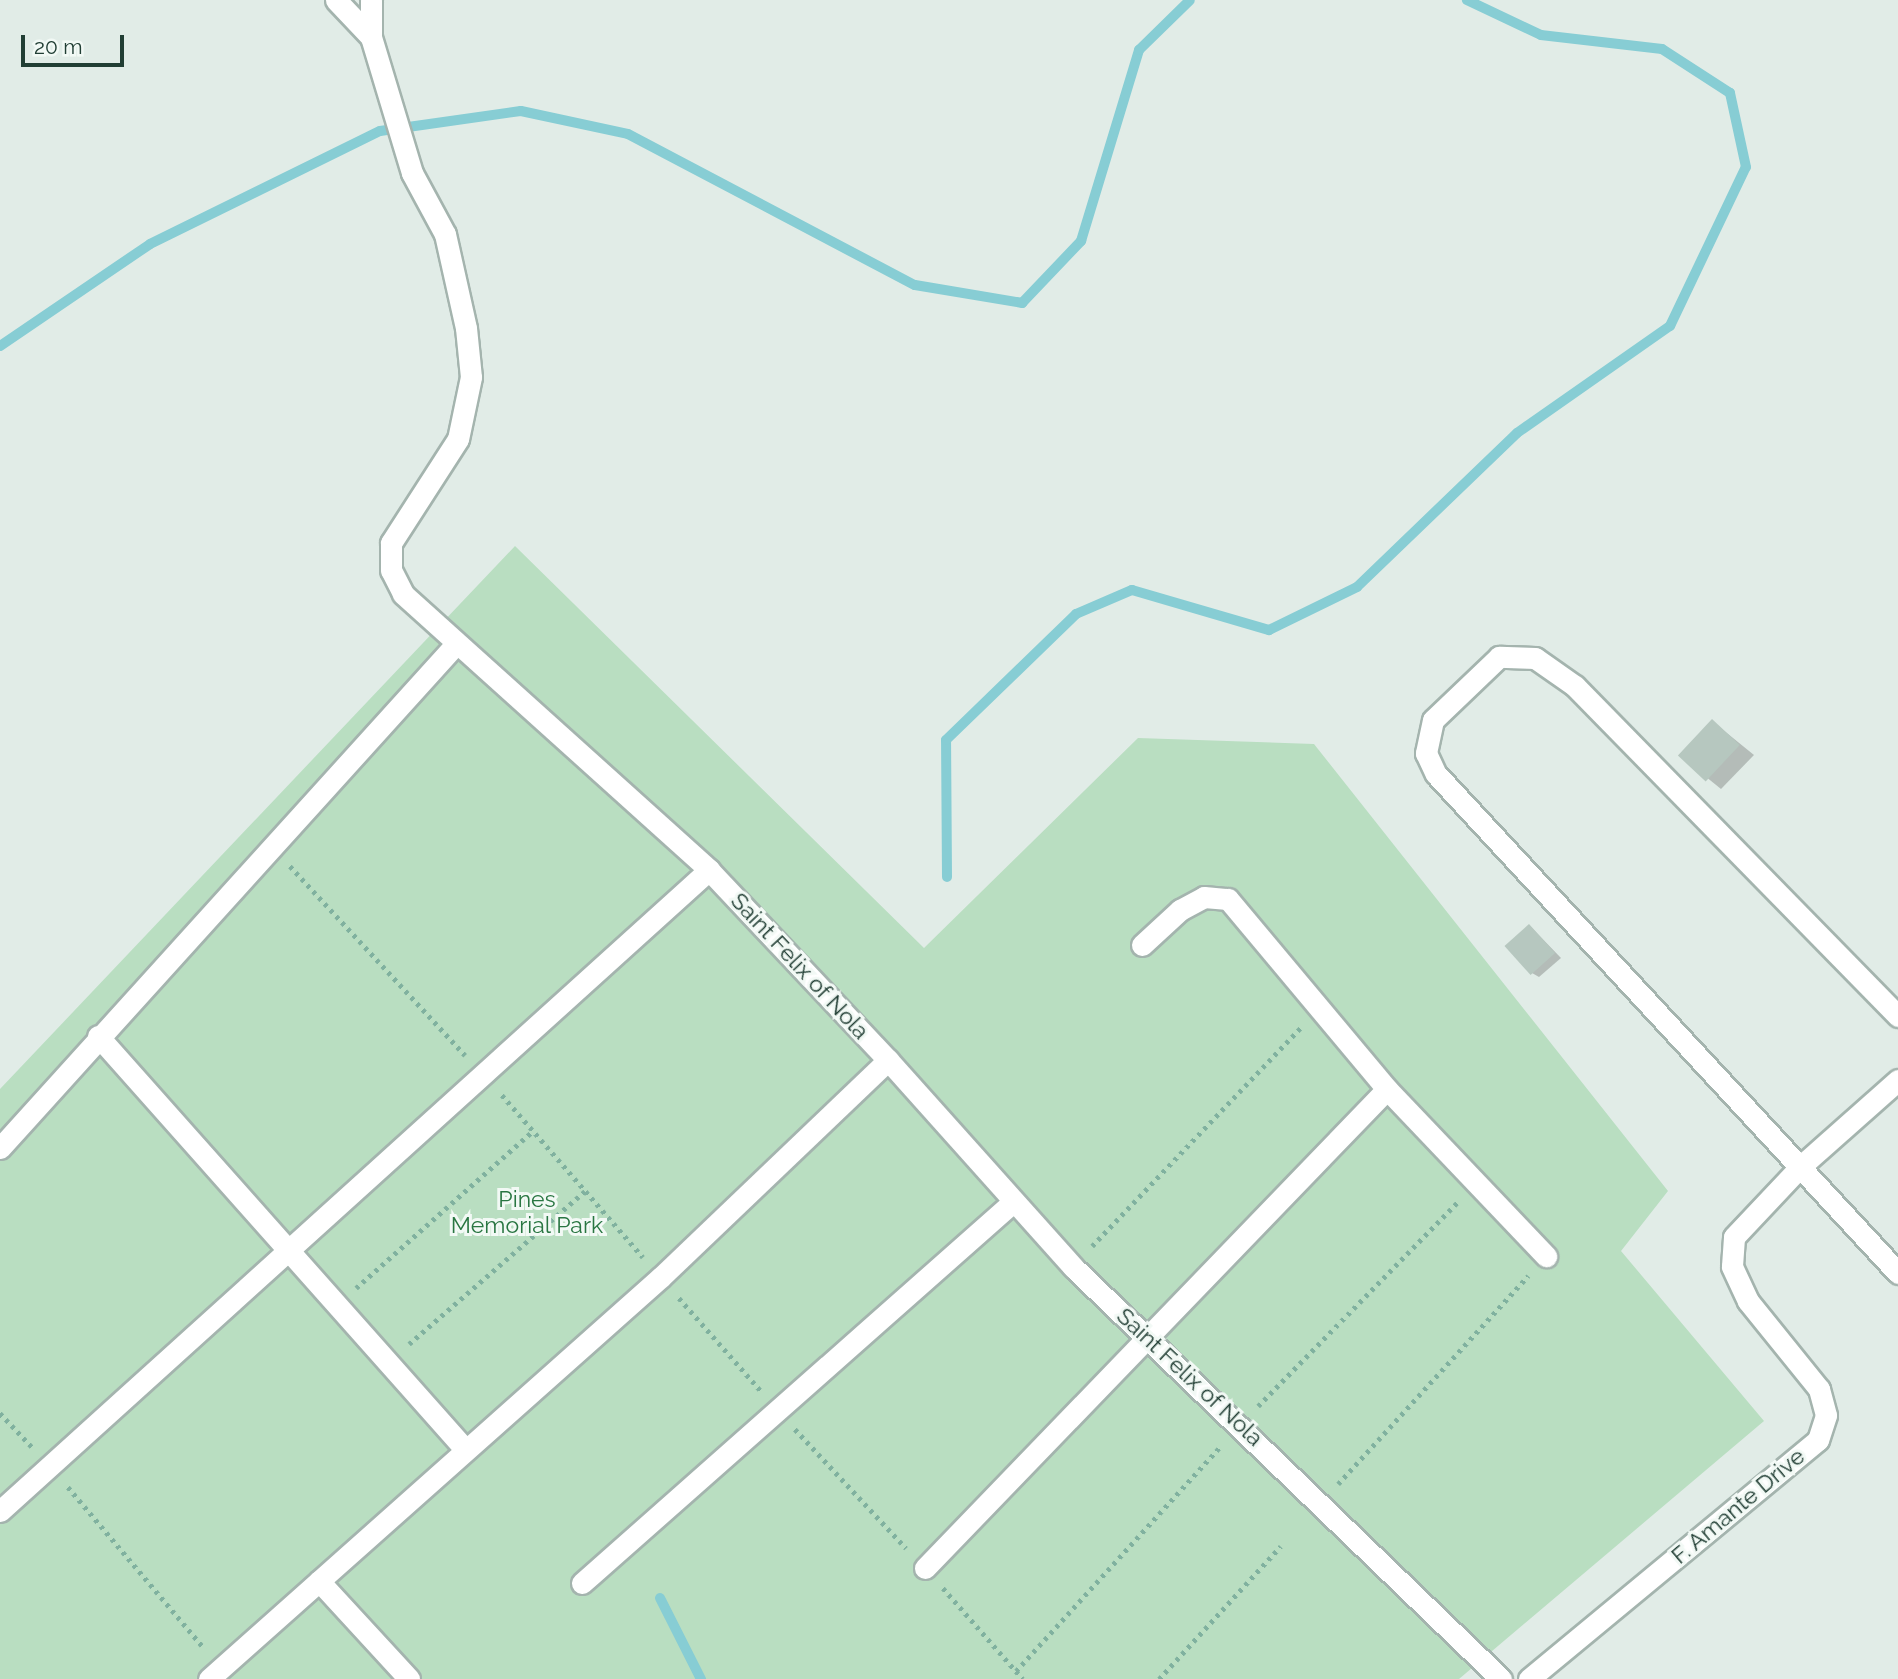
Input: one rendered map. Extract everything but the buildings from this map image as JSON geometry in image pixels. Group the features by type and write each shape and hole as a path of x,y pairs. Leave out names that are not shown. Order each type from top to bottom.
{"street":[{"path":"336,0 371,37"},
{"path":"371,0 371,37"},
{"name":"Saint Felix of Nola","path":"371,37 412,173 444,234 466,328 471,377 458,439 391,543 390,570 403,594 456,645 709,870 888,1060 1073,1267 1148,1340 1241,1423 1502,1679"},
{"path":"0,1148 456,645"},
{"path":"1898,1016 1575,686 1535,658 1499,657 1433,720 1426,753 1436,774 1898,1273"},
{"path":"0,1511 709,870"},
{"path":"1142,945 1180,910 1204,897 1228,899 1387,1089 1546,1256"},
{"path":"98,1037 465,1449"},
{"path":"220,1675 465,1449 661,1277 888,1060"},
{"name":"F. Amante Drive","path":"1530,1679 1818,1440 1826,1415 1819,1389 1748,1301 1732,1266 1734,1237 1800,1167 1898,1080"},
{"path":"925,1568 1148,1340 1387,1089"},
{"path":"582,1583 1013,1202"},
{"path":"319,1581 409,1679"}],"path":[{"path":"1073,1267 1318,1009"},
{"path":"337,1305 533,1130"},
{"path":"387,1364 585,1191"},
{"path":"1335,1487 1546,1256"},
{"path":"0,1413 49,1466 220,1675"},
{"path":"1160,1679 1281,1546"}],"green space":[{"name":"Pines Memorial Park","path":"515,546 924,948 1138,738 1314,744 1668,1191 1621,1251 1764,1421 1459,1679 0,1679 0,1089"}],"waterway":[{"path":"0,346 150,244 380,131 521,111 628,134 915,285 1022,303 1081,241 1139,50 1190,0"},
{"path":"947,877 946,740 1076,614 1132,590 1269,630 1357,587 1517,433 1670,326 1746,167 1730,93 1662,49 1541,35 1467,0"},
{"path":"660,1598 701,1679"}]}
